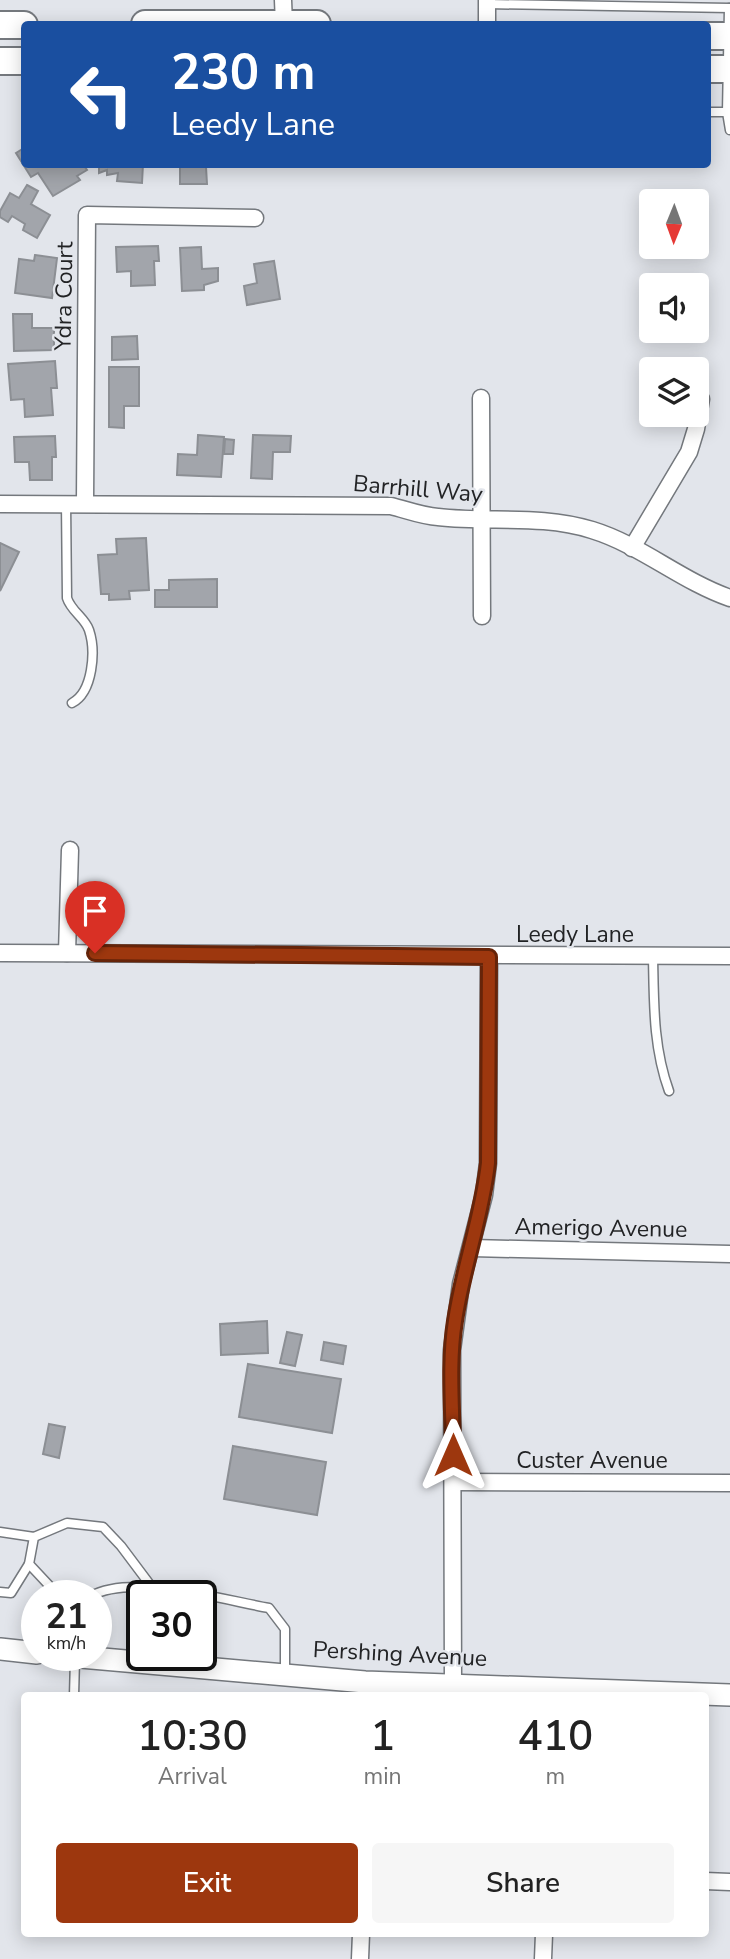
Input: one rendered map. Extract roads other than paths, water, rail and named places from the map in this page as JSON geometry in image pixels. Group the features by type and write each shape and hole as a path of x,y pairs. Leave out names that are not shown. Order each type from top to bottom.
{"main road":[{"path":"0,25 21,25"},
{"path":"0,61 21,61"}],"street":[{"path":"284,0 284,21"},
{"path":"487,2 487,21"},
{"name":"Ydra Court","path":"85,502 87,215 255,218"},
{"path":"481,398 482,616"},
{"path":"632,548 689,452 695,427"},
{"name":"Barrhill Way","path":"0,503 391,506 436,517 534,519 591,529 632,548 688,580 730,598"},
{"path":"67,953 70,850"},
{"name":"Leedy Lane","path":"0,953 730,956"},
{"path":"453,1683 452,1350 461,1284 484,1195 488,1163 489,957"},
{"name":"Amerigo Avenue","path":"472,1248 730,1254"},
{"name":"Custer Avenue","path":"453,1482 730,1483"},
{"path":"0,1649 21,1651"},
{"name":"Pershing Avenue","path":"112,1659 285,1675 365,1689 453,1683 661,1692"},
{"name":"Pershing Avenue","path":"709,1694 730,1695"},
{"path":"709,1881 730,1882"},
{"path":"360,1959 361,1937"},
{"path":"543,1959 544,1937"}],"lane":[{"path":"487,2 729,8 722,36 722,69 730,130"},
{"path":"711,112 727,112"},
{"path":"66,502 66,598 88,628 91,644 88,685 83,695 72,703"},
{"path":"653,956 655,1039 660,1066 669,1091"},
{"path":"0,1532 34,1536 66,1522 103,1527 146,1580"},
{"path":"0,1592 11,1594 29,1564 34,1536"},
{"path":"29,1564 44,1580"},
{"path":"217,1598 269,1608 285,1629 285,1675"},
{"path":"74,1692 75,1671"}]}
